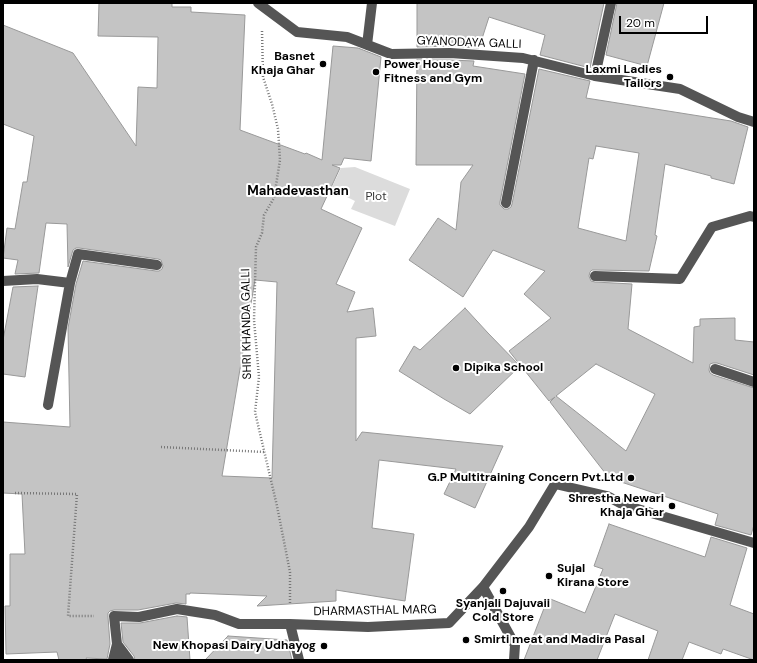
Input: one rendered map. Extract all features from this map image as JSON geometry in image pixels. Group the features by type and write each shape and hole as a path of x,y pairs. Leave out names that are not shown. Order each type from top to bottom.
{"street":[{"name":"GYANODAYA GALLI","path":"258,3 297,32 347,37 391,54 450,53 534,60 595,76 680,89 738,117 754,122"},
{"path":"367,45 372,3"},
{"path":"595,76 611,3"},
{"path":"506,204 534,60"},
{"path":"595,276 680,279 712,227 750,216 754,217"},
{"path":"48,405 70,283 78,254 157,265"},
{"path":"3,281 38,279 70,283"},
{"path":"715,369 754,382"},
{"name":"DHARMASTHAL MARG","path":"114,616 139,617 177,609 215,615 239,624 368,626 449,623 483,586 529,527 555,484 607,496 624,505 754,542"},
{"path":"483,586 515,646 514,660"},
{"path":"114,616 120,660"},
{"path":"290,624 299,660"},
{"path":"113,660 117,644"},
{"path":"117,644 129,660"}],"path":[{"name":"SHRI KHANDA GALLI","path":"262,28 263,77 278,129 280,160 274,198 264,214 262,233 256,247 254,320 259,377 255,412 277,506 290,572 290,624"},
{"path":"161,447 264,452"},
{"path":"15,493 77,494 68,616 114,616"}],"green space":[{"name":"Plot","path":"355,167 410,189 395,226 351,209 355,201 331,189 341,168"}],"building":[{"path":"99,3 172,3 172,7 191,7 191,12 245,15 240,130 322,160 333,46 358,48 381,57 371,161 344,158 341,165 332,165 340,168 321,209 362,228 336,284 355,292 347,312 373,308 376,336 356,338 356,441 362,432 503,446 475,508 444,494 456,469 379,460 372,528 414,534 405,601 336,590 336,601 257,606 267,596 190,593 186,594 186,604 176,603 138,610 110,611 108,613 108,617 110,644 107,659 86,658 87,660 59,660 57,652 6,654 5,606 10,606 10,554 25,554 22,494 3,493 3,422 70,427 68,328 76,284 83,261 156,271 162,269 163,266 161,260 158,259 76,248 73,250 68,267 67,224 46,223 39,273 15,274 18,260 3,258 7,228 15,229 23,182 27,182 34,136 3,124 3,25 73,53 136,146 138,87 157,88 158,37 98,36","holes":["255,280 277,282 272,478 222,476"]},
{"path":"417,3 604,3 590,68 540,55 545,35 489,17 479,48 450,46 417,47"},
{"path":"617,3 664,3 647,66 606,55"},
{"path":"417,60 474,61 473,66 525,74 500,202 500,205 504,209 508,209 512,204 539,69 590,81 586,98 731,121 748,127 734,184 711,178 711,176 665,164 655,235 657,236 649,271 592,270 589,276 591,281 595,282 632,284 628,329 693,363 694,327 700,326 700,319 735,318 735,340 754,342 754,375 717,363 710,364 709,370 713,375 754,388 754,525 751,535 715,525 718,514 609,478 550,402 555,397 549,401 509,351 551,318 524,294 545,271 493,250 463,297 409,260 438,218 456,230 461,182 473,165 416,165","holes":["596,146 639,153 626,241 578,228 589,158 593,159","596,364 655,394 626,451 556,396"]},
{"path":"38,286 25,377 3,374 3,340 13,287"},
{"path":"465,308 520,366 470,414 399,371 414,346 420,350"},
{"path":"609,524 705,557 711,537 747,548 730,605 754,614 754,660 723,649 721,654 689,642 682,660 648,660 658,631 615,614 597,660 524,660 548,598 585,613 603,569 594,566"},
{"path":"177,616 187,617 190,660 135,660 134,656 123,642 121,623 140,623"},
{"path":"228,636 287,640 292,660 205,660"}],"place":[{"name":"Basnet Khaja Ghar","path":"323,64"},
{"name":"Power House Fitness and Gym","path":"376,72"},
{"name":"Laxmi Ladies Tailors","path":"670,77"},
{"name":"Dipika School","path":"456,368"},
{"name":"G.P Multitraining Concern Pvt.Ltd","path":"631,478"},
{"name":"Shrestha Newari Khaja Ghar","path":"672,506"},
{"name":"Sujal Kirana Store","path":"549,576"},
{"name":"Syanjali Dajuvaii Cold Store","path":"503,591"},
{"name":"Smirti meat and Madira Pasal","path":"466,640"},
{"name":"New Khopasi Dairy Udhayog","path":"324,646"}],"district":[{"name":"Mahadevasthan","path":"298,192"}]}
